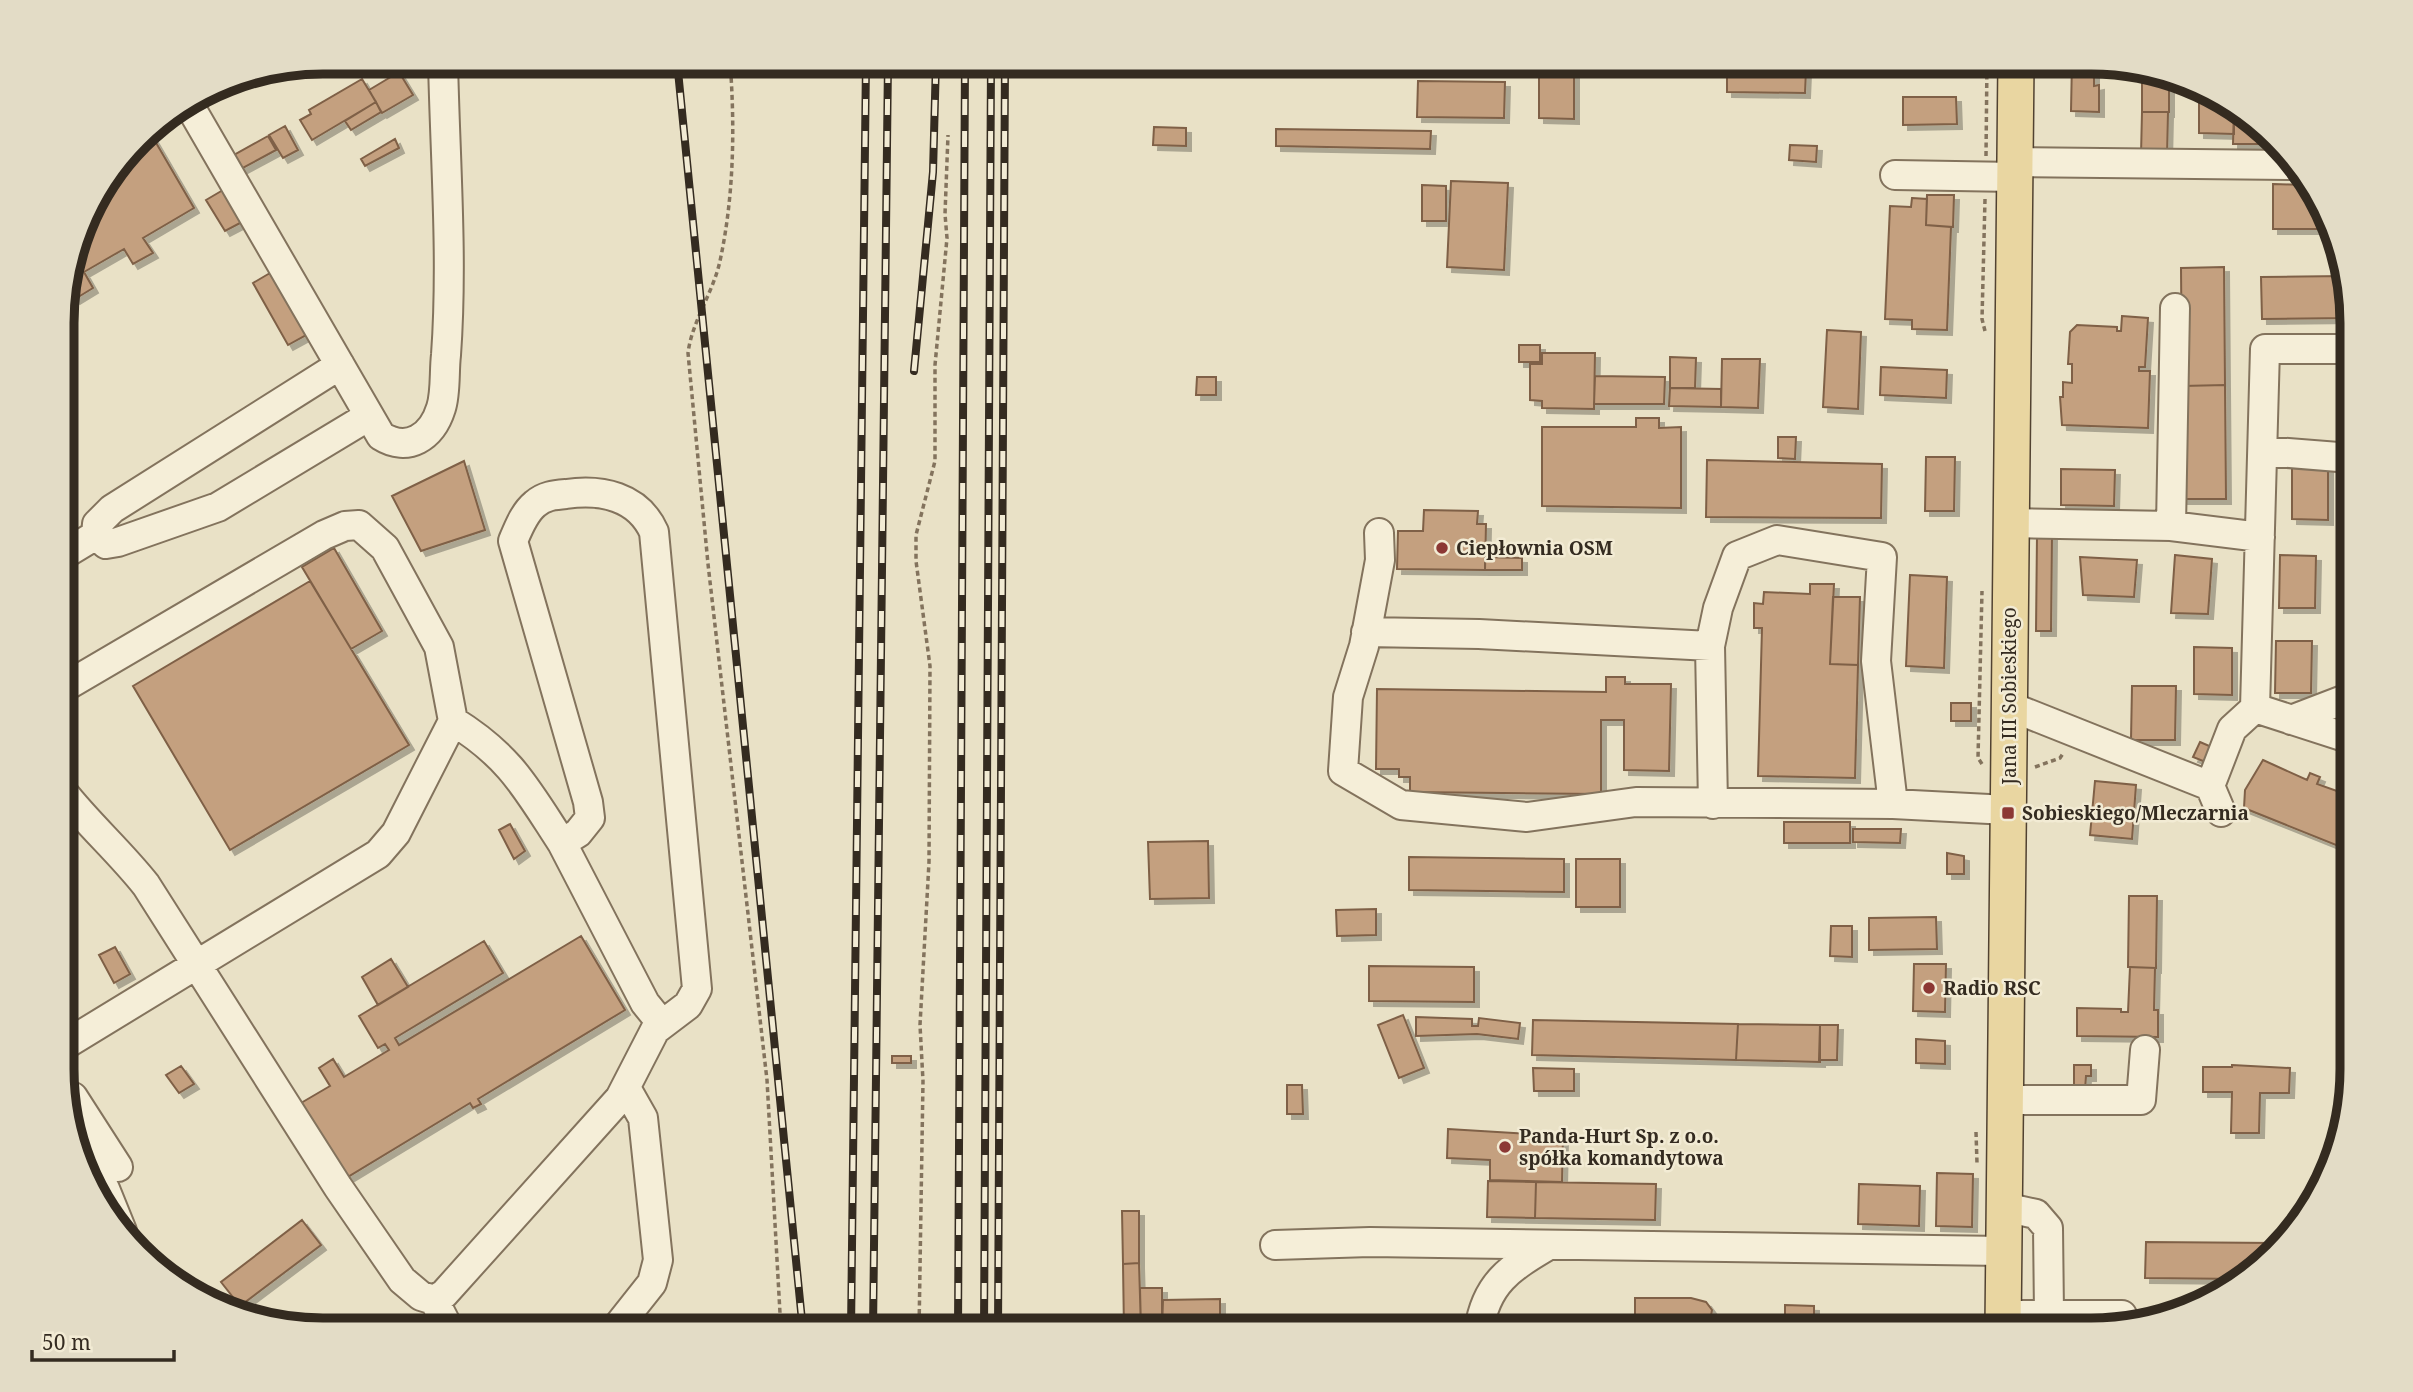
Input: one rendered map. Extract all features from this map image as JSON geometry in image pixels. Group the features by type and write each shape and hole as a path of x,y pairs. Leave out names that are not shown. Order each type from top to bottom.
{"main road":[{"name":"Jana III Sobieskiego","path":"2003,1318 2016,74"}],"lane":[{"path":"192,110 381,436 393,443 411,443 428,434 442,408 448,322 443,74"},
{"path":"1895,175 2284,165"},
{"path":"2171,526 2175,308"},
{"path":"2009,706 2216,799 2232,729 2255,708 2265,349 2339,349"},
{"path":"96,536 97,524 112,509 340,365"},
{"path":"96,536 106,544 118,542 218,507 369,416"},
{"path":"2263,451 2339,456"},
{"path":"434,1300 444,1294 626,1088 645,1046 662,1024 688,1005 697,989 698,973 654,532 649,520 628,503 608,493 582,492 547,496 533,505 513,541 588,802 590,818 579,833 562,844"},
{"path":"2010,523 2171,526 2259,537"},
{"path":"74,682 324,535 345,526 359,525 370,531 385,548 439,647 453,721 396,833 378,854 74,1040"},
{"path":"1379,533 1380,560 1366,632 1348,697 1343,771 1401,805 1528,817 1636,802 1894,804 2008,810"},
{"path":"74,549 96,536"},
{"path":"1713,804 1710,646 1718,608 1737,556 1777,540 1882,557 1876,661 1894,804"},
{"path":"1366,632 1479,634 1710,646"},
{"path":"2291,720 2340,701"},
{"path":"2255,708 2340,735"},
{"path":"453,721 507,762 562,844 645,1003 662,1024"},
{"path":"74,806 86,822 140,877 402,1280 421,1296 434,1300 443,1318"},
{"path":"2005,1100 2141,1100 2145,1050"},
{"path":"624,1318 652,1283 658,1260 643,1118 626,1088"},
{"path":"76,1102 118,1167"},
{"path":"98,1179 108,1196"},
{"path":"2004,1207 2036,1214 2048,1228 2049,1314"},
{"path":"1275,1245 1370,1242 2003,1251"},
{"path":"1481,1318 1495,1284 1518,1263 1549,1245"},
{"path":"2026,1318 2049,1314 2122,1316"}],"path":[{"path":"731,74 731,175 719,262 690,335 688,353 708,564 767,1080 780,1318"},
{"path":"919,1318 923,1094 920,1025 929,862 930,666 916,561 916,536 935,461 935,365 947,238 945,214 948,135"}],"building":[{"path":"400,74 413,95 382,113 369,90"},
{"path":"1539,74 1574,74 1574,119 1539,118"},
{"path":"1727,74 1806,74 1805,93 1727,92"},
{"path":"2072,74 2094,74 2094,86 2099,85 2099,112 2071,111"},
{"path":"362,79 376,102 312,140 300,120 311,114 309,110"},
{"path":"2142,79 2169,86 2169,112 2142,112"},
{"path":"1418,81 1505,82 1504,118 1417,117"},
{"path":"1903,97 1956,97 1957,124 1903,125"},
{"path":"2199,98 2234,119 2234,134 2199,133"},
{"path":"376,102 381,112 351,130 345,121"},
{"path":"2142,112 2168,112 2167,156 2141,155"},
{"path":"2234,119 2265,144 2233,144"},
{"path":"285,126 298,150 283,158 269,135"},
{"path":"1154,127 1186,128 1186,146 1153,145"},
{"path":"1276,129 1431,131 1430,149 1276,146"},
{"path":"268,136 276,150 241,169 234,155"},
{"path":"154,139 194,208 143,238 153,253 133,264 124,249 84,272 93,288 75,299 82,258 99,212 115,184"},
{"path":"395,139 399,148 365,166 361,159"},
{"path":"1790,145 1817,146 1816,162 1789,160"},
{"path":"1451,181 1508,183 1504,270 1447,267"},
{"path":"2273,184 2298,185 2322,229 2273,229"},
{"path":"1422,185 1446,186 1446,221 1422,221"},
{"path":"223,190 242,222 225,231 206,200"},
{"path":"1927,195 1954,195 1953,227 1926,225"},
{"path":"1912,198 1927,199 1926,225 1951,227 1947,330 1912,329 1912,320 1885,319 1890,206 1911,207"},
{"path":"2224,267 2225,385 2182,386 2181,268"},
{"path":"270,273 306,335 288,345 253,283"},
{"path":"2335,276 2339,318 2262,319 2261,277"},
{"path":"2122,316 2148,318 2145,367 2139,367 2139,371 2150,371 2148,428 2062,425 2060,397 2063,397 2063,382 2072,383 2072,364 2068,364 2070,332 2077,325 2117,327 2117,331 2121,331"},
{"path":"1827,330 1861,332 1858,409 1823,407"},
{"path":"1519,345 1540,345 1540,362 1519,362"},
{"path":"1542,353 1595,353 1594,409 1542,408 1542,401 1530,400 1530,364 1542,364"},
{"path":"1670,357 1696,358 1695,388 1670,388"},
{"path":"1722,359 1760,359 1758,408 1721,407"},
{"path":"1881,367 1947,370 1946,398 1880,395"},
{"path":"1595,376 1665,377 1664,404 1594,404"},
{"path":"1197,377 1216,377 1216,395 1196,395"},
{"path":"2225,385 2226,499 2183,499 2182,386"},
{"path":"1670,388 1721,389 1721,407 1669,406"},
{"path":"1636,418 1659,418 1659,428 1681,427 1681,508 1542,506 1542,427 1636,427"},
{"path":"1778,437 1796,437 1795,459 1778,458"},
{"path":"1926,457 1955,457 1954,511 1925,511"},
{"path":"1707,460 1882,464 1881,518 1706,517"},
{"path":"464,461 485,530 421,551 392,496"},
{"path":"2292,467 2328,467 2328,520 2292,519"},
{"path":"2061,469 2115,470 2114,506 2061,505"},
{"name":"Ciepłownia OSM","path":"1424,510 1478,511 1477,524 1486,524 1485,570 1397,569 1398,531 1423,531"},
{"path":"2037,535 2052,535 2051,631 2036,631"},
{"path":"334,548 382,631 351,649 302,567"},
{"path":"2175,555 2212,559 2208,614 2171,613"},
{"path":"2280,555 2316,556 2315,608 2279,608"},
{"path":"1485,557 1522,558 1522,570 1485,570"},
{"path":"2080,557 2137,560 2134,597 2083,595"},
{"path":"1910,575 1947,577 1944,668 1906,666"},
{"path":"310,581 409,745 230,850 133,686"},
{"path":"1810,584 1834,584 1830,664 1858,665 1855,778 1758,776 1762,628 1754,628 1754,603 1763,604 1764,592 1810,594"},
{"path":"1833,597 1860,597 1858,665 1830,664"},
{"path":"2276,641 2312,641 2311,693 2275,693"},
{"path":"2194,647 2232,648 2232,695 2194,694"},
{"path":"1606,677 1625,677 1625,684 1671,684 1669,771 1624,770 1624,720 1601,720 1601,794 1410,792 1410,777 1399,777 1399,769 1376,769 1377,689 1606,692"},
{"path":"2132,686 2176,686 2175,740 2131,740"},
{"path":"1951,703 1971,703 1971,721 1951,721"},
{"path":"2200,742 2214,748 2208,763 2193,757"},
{"path":"2263,760 2307,780 2310,773 2320,777 2317,784 2340,792 2340,846 2244,808 2245,790"},
{"path":"2095,781 2136,785 2132,839 2090,835"},
{"path":"1784,822 1850,822 1850,843 1784,843"},
{"path":"510,824 525,851 514,859 499,830"},
{"path":"1853,829 1901,829 1900,843 1853,842"},
{"path":"1208,841 1209,898 1150,899 1148,842"},
{"path":"1947,853 1964,856 1964,874 1947,874"},
{"path":"1409,857 1564,859 1564,892 1409,890"},
{"path":"1576,859 1620,859 1620,907 1576,907"},
{"path":"2129,896 2157,896 2156,968 2128,967"},
{"path":"1376,909 1376,935 1337,936 1336,910"},
{"path":"1936,917 1937,949 1869,950 1869,918"},
{"path":"1831,926 1852,926 1852,957 1830,956"},
{"path":"581,936 625,1010 478,1099 481,1104 473,1108 470,1103 346,1178 301,1103 330,1086 319,1068 333,1059 344,1077 389,1050 385,1044 378,1048 359,1016 484,941 503,973 395,1038 399,1045"},
{"path":"115,947 130,974 114,983 99,955"},
{"path":"391,959 408,987 378,1005 362,977"},
{"name":"Radio RSC","path":"1914,964 1946,964 1945,1012 1913,1011"},
{"path":"1369,966 1474,967 1474,1002 1369,1001"},
{"path":"2130,967 2155,968 2154,1010 2158,1010 2158,1037 2077,1036 2077,1008 2121,1009 2121,1012 2128,1012"},
{"path":"1403,1015 1424,1068 1399,1078 1378,1025"},
{"path":"1416,1017 1472,1019 1472,1026 1478,1026 1479,1018 1520,1023 1518,1039 1477,1034 1416,1036"},
{"path":"1533,1020 1738,1024 1736,1060 1532,1055"},
{"path":"1738,1024 1820,1025 1820,1062 1736,1060"},
{"path":"1820,1025 1838,1025 1837,1060 1819,1060"},
{"path":"1916,1039 1945,1041 1945,1064 1916,1063"},
{"path":"892,1056 911,1056 911,1063 892,1063"},
{"path":"2074,1065 2091,1065 2091,1076 2086,1076 2085,1090 2074,1090"},
{"path":"2232,1065 2290,1068 2289,1093 2260,1093 2259,1133 2231,1133 2232,1092 2203,1092 2203,1067"},
{"path":"181,1066 194,1084 179,1093 166,1075"},
{"path":"1533,1068 1574,1069 1574,1091 1534,1091"},
{"path":"1287,1085 1302,1085 1303,1114 1287,1114"},
{"name":"Panda-Hurt Sp. z o.o. spółka komandytowa","path":"1448,1129 1563,1136 1562,1182 1490,1180 1490,1160 1447,1158"},
{"path":"1937,1173 1973,1174 1972,1227 1936,1226"},
{"path":"1488,1181 1536,1182 1535,1218 1487,1217"},
{"path":"1536,1182 1656,1184 1655,1220 1535,1218"},
{"path":"1859,1184 1920,1186 1919,1226 1858,1224"},
{"path":"1122,1211 1139,1211 1139,1263 1123,1264"},
{"path":"302,1220 321,1245 242,1305 221,1282"},
{"path":"2146,1242 2270,1243 2226,1279 2145,1278"},
{"path":"1139,1263 1141,1318 1124,1318 1123,1264"},
{"path":"1140,1288 1162,1288 1162,1318 1141,1318"},
{"path":"1635,1298 1691,1298 1706,1302 1712,1310 1711,1318 1635,1318"},
{"path":"1220,1299 1220,1318 1162,1318 1163,1300"},
{"path":"1785,1305 1814,1306 1814,1318 1785,1318"}],"railway":[{"path":"678,74 802,1318"},
{"path":"851,1318 866,74"},
{"path":"873,1318 888,74"},
{"path":"914,371 933,172 936,74"},
{"path":"958,1318 965,74"},
{"path":"984,1318 991,74"},
{"path":"998,1318 1005,74"}],"place":[{"name":"Ciepłownia OSM","path":"1442,548"},
{"name":"Sobieskiego/Mleczarnia","path":"2008,813"},
{"name":"Radio RSC","path":"1929,988"},
{"name":"Panda-Hurt Sp. z o.o. spółka komandytowa","path":"1505,1147"}]}
